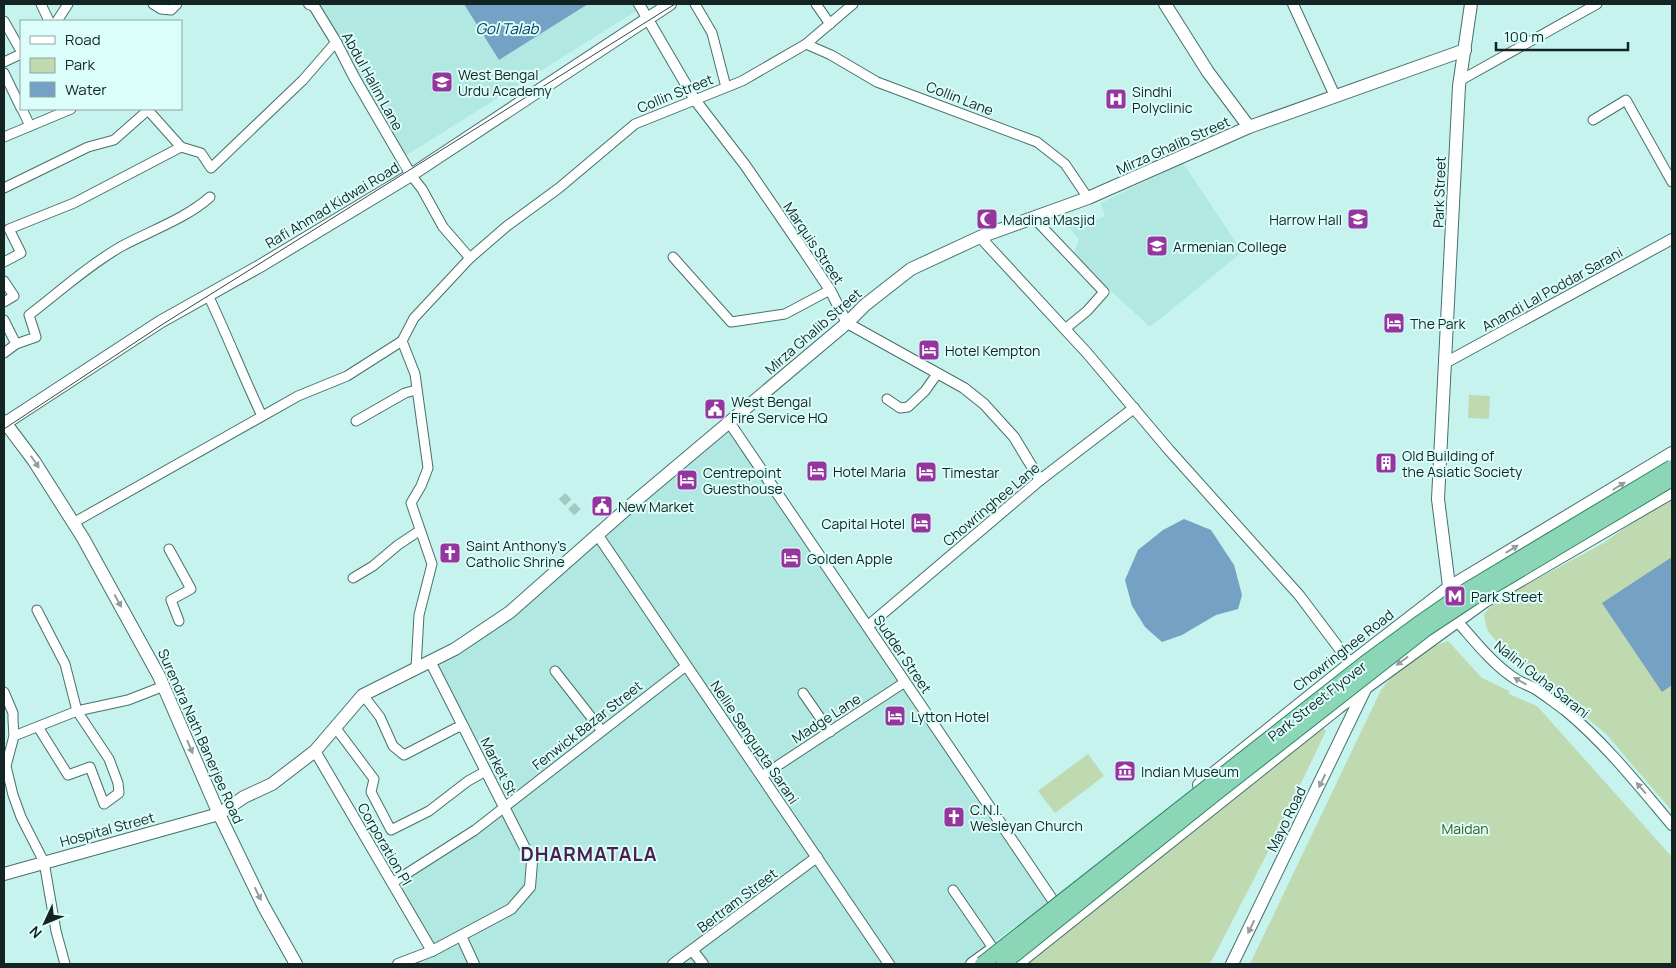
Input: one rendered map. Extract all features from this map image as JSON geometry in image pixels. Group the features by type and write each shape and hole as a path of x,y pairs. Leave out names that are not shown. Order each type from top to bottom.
{"main road":[{"name":"Rafi Ahmad Kidwai Road","path":"4,423 160,322 254,270 411,174 670,4"},
{"path":"1165,4 1201,61 1249,127"},
{"name":"Park Street","path":"1456,621 1448,588 1438,499 1459,86 1472,4"},
{"name":"Mirza Ghalib Street","path":"219,814 244,797 272,784 315,751 363,695 455,649 510,612 597,534 847,323 865,305 911,269 980,236 1088,198 1249,127 1465,50"},
{"name":"Surendra Nath Banerjee Road","path":"4,423 34,460 83,538 164,686 219,814 264,907 296,964"},
{"name":"Chowringhee Road","path":"972,964 1054,902 1351,663 1448,588 1672,453"},
{"name":"Park Street Flyover","path":"982,964 1365,663 1421,622 1467,590 1672,467"},
{"path":"1647,468 1644,477 1646,487 1653,494 1667,495"},
{"name":"Park Street Flyover","path":"1003,964 1230,782 1426,629 1473,598 1672,478"},
{"path":"1017,964 1339,706 1456,621 1667,495"},
{"name":"Mayo Road","path":"1232,964 1366,687"},
{"name":"Hospital Street","path":"4,874 219,814"}],"street":[{"path":"41,4 49,20"},
{"path":"59,20 68,4"},
{"path":"153,4 161,9 171,10 177,4"},
{"name":"Abdul Halim Lane","path":"313,4 411,174"},
{"name":"Marquis Street","path":"639,4 695,100 749,172 830,290 847,323"},
{"path":"695,4 712,34 726,87"},
{"path":"816,4 830,24"},
{"name":"Collin Street","path":"402,341 414,318 470,258 507,226 559,188 635,124 742,81 806,44 853,4"},
{"path":"1293,4 1335,96"},
{"path":"1461,80 1597,4"},
{"path":"4,21 20,50"},
{"path":"149,110 181,147 201,152 212,168 303,80 336,42"},
{"name":"Collin Lane","path":"806,44 877,82 1037,142 1065,164 1088,198"},
{"path":"4,62 20,53"},
{"path":"4,73 20,104"},
{"path":"1593,120 1626,100 1672,182"},
{"path":"23,110 30,126"},
{"path":"5,185 88,147 114,140 147,110"},
{"path":"4,137 30,126 53,112"},
{"path":"4,262 21,253 9,228 74,203 181,147"},
{"path":"411,174 422,189 443,227 470,258"},
{"path":"4,353 16,344 36,337 29,315 97,262 124,245 197,209 210,197"},
{"path":"1033,217 1104,292 1087,311 1066,329"},
{"path":"980,236 1066,329 1169,450 1299,595 1351,663 1366,687"},
{"name":"Anandi Lal Poddar Sarani","path":"1445,363 1672,239"},
{"path":"673,258 730,322 785,314 830,290"},
{"path":"4,281 14,296 4,302"},
{"path":"208,295 230,340 245,381 262,416"},
{"path":"4,320 16,344"},
{"path":"847,323 965,389 984,404 1014,437 1040,480"},
{"path":"73,524 298,396 347,376 402,341 415,374 428,468 421,486 411,503 432,564 419,615 416,668"},
{"path":"887,399 900,408 908,407 924,392 937,374"},
{"path":"356,421 404,394 416,390"},
{"name":"Chowringhee Lane","path":"868,626 1040,480 1134,408"},
{"name":"Sudder Street","path":"729,422 1054,902"},
{"path":"353,578 373,566 419,530"},
{"name":"Nellie Sengupta Sarani","path":"597,534 889,964"},
{"path":"169,549 191,589 171,600 179,622"},
{"path":"37,610 64,664 77,711 110,758 118,783 119,793 104,804 90,767 68,775 38,726"},
{"name":"Nalini Guha Sarani","path":"1456,621 1491,659 1516,680 1534,688 1565,710 1601,745 1672,825"},
{"name":"Market St","path":"430,661 532,862 530,887 511,909 460,936"},
{"name":"Fenwick Bazar Street","path":"392,883 475,830 686,666"},
{"path":"555,671 602,731"},
{"name":"Madge Lane","path":"762,776 905,682"},
{"path":"14,736 77,711 128,700 164,686"},
{"path":"4,692 13,713 14,736 6,766 18,809 44,862 56,930 65,964"},
{"path":"803,692 830,732"},
{"path":"363,695 380,718 393,746 404,755 463,726"},
{"path":"335,727 374,779 370,792 391,830 429,811 468,781 486,771"},
{"name":"Corporation Pl","path":"315,751 432,951"},
{"name":"Bertram Street","path":"673,964 817,857"},
{"path":"953,890 993,948"},
{"path":"398,964 432,951 460,936 474,964"},
{"path":"693,951 702,964"}],"shaded area":[{"name":"West Bengal Urdu Academy","path":"323,4 638,4 641,8 405,156 318,7"},
{"name":"Armenian College","path":"1183,163 1241,253 1150,327 1073,256 1079,239 1063,220 1075,215 1081,226 1105,216 1101,203"},
{"path":"727,428 1049,901 965,964 894,964 603,535"},
{"path":"596,538 884,964 410,964 432,954 393,884 508,807 434,660 459,650"}],"green space":[{"path":"1469,395 1490,396 1489,419 1468,418"},
{"path":"1672,495 1672,811 1606,734 1508,655 1487,630 1484,615 1493,603 1602,544"},
{"name":"Maidan","path":"1448,641 1482,678 1509,691 1509,694 1537,706 1672,857 1672,964 1250,964 1381,690 1396,671 1421,651"},
{"path":"1323,726 1326,731 1272,844 1210,964 1021,964"},
{"path":"1088,754 1104,776 1055,813 1038,791"}],"water":[{"name":"Gol Talab","path":"464,4 588,4 499,60"},
{"path":"1184,519 1211,530 1234,565 1242,595 1238,609 1216,615 1182,635 1162,642 1145,627 1132,606 1125,580 1138,550 1163,530"},
{"path":"1672,557 1672,685 1662,692 1602,603"}],"tunnel":[{"path":"562,496 579,514"}],"tram line":[{"path":"4,429 163,324 675,4"}],"place":[{"name":"West Bengal Urdu Academy","path":"442,82"},
{"name":"Sindhi Polyclinic","path":"1116,99"},
{"name":"Madina Masjid","path":"987,219"},
{"name":"Harrow Hall","path":"1358,219"},
{"name":"Armenian College","path":"1157,246"},
{"name":"The Park","path":"1394,323"},
{"name":"Hotel Kempton","path":"929,350"},
{"name":"West Bengal Fire Service HQ","path":"715,409"},
{"name":"Old Building of the Asiatic Society","path":"1386,463"},
{"name":"Hotel Maria","path":"817,471"},
{"name":"Timestar","path":"926,472"},
{"name":"Centrepoint Guesthouse","path":"687,480"},
{"name":"New Market","path":"602,506"},
{"name":"Capital Hotel","path":"921,523"},
{"name":"Saint Anthony's Catholic Shrine","path":"450,553"},
{"name":"Golden Apple","path":"791,558"},
{"name":"Park Street","path":"1455,596"},
{"name":"Lytton Hotel","path":"895,716"},
{"name":"Indian Museum","path":"1125,771"},
{"name":"C.N.I. Wesleyan Church","path":"954,817"}],"district":[{"name":"DHARMATALA","path":"589,854"}]}
